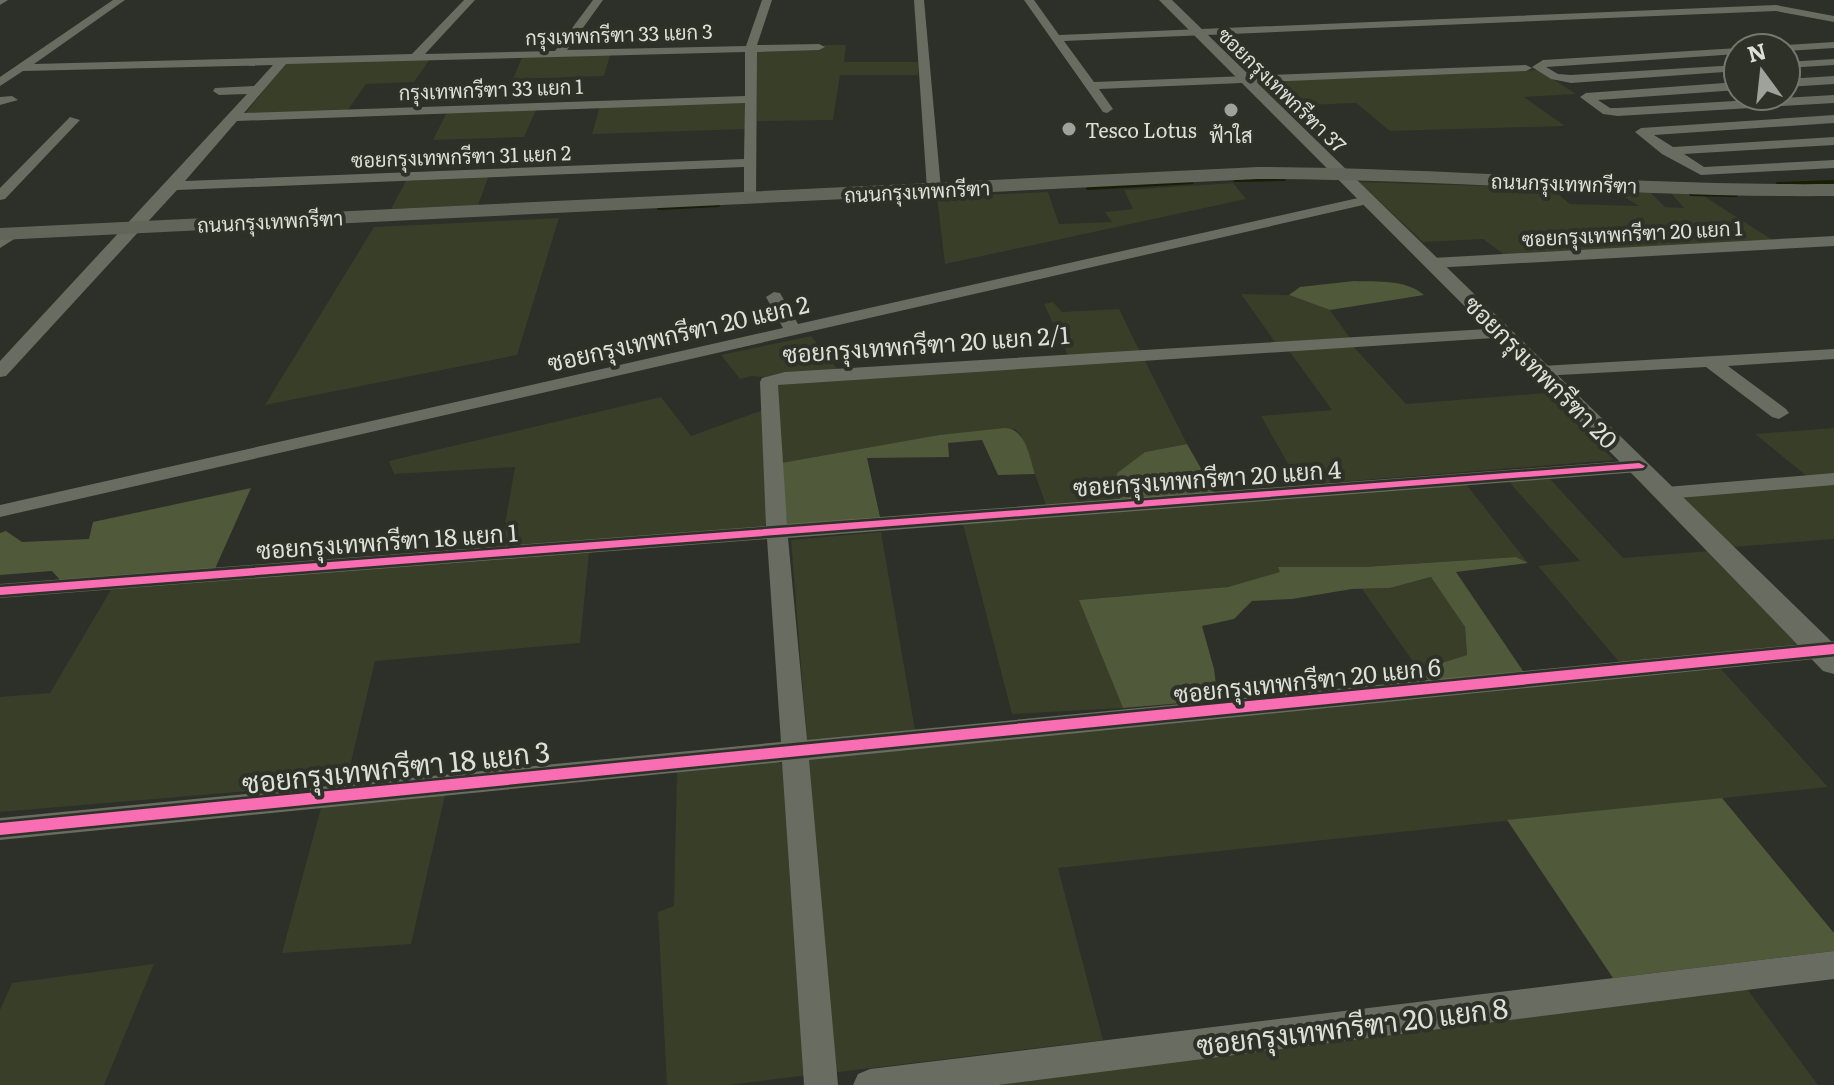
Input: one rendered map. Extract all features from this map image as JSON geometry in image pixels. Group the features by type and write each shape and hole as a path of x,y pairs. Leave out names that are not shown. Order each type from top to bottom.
{"main road":[{"name":"ถนนกรุงเทพกรีฑา","path":"6,238 1258,173 1351,183 1834,190"}],"street":[{"path":"0,82 120,0"},
{"path":"416,57 470,0"},
{"path":"560,52 598,0"},
{"path":"751,198 751,47 767,0"},
{"path":"919,0 934,189"},
{"path":"1029,0 1107,109"},
{"name":"ซอยกรุงเทพกรีฑา 37","path":"1165,0 1351,183"},
{"path":"1056,38 1834,5"},
{"path":"1788,9 1834,19"},
{"path":"1802,47 1834,45"},
{"name":"กรุงเทพกรีฑา 33 แยก 3","path":"22,68 819,47"},
{"path":"1722,52 1543,63 1538,67 1555,77 1571,79 1722,69"},
{"path":"0,372 173,186 282,62"},
{"path":"1802,66 1834,62"},
{"path":"1091,86 1526,68"},
{"path":"1802,76 1811,81"},
{"path":"1802,82 1834,80"},
{"path":"1722,87 1586,97 1607,111 1618,112 1722,106"},
{"path":"219,91 256,90"},
{"name":"กรุงเทพกรีฑา 33 แยก 1","path":"232,117 751,99"},
{"path":"1802,101 1834,99"},
{"path":"1834,119 1641,132 1701,171 1834,164"},
{"path":"0,196 74,120"},
{"path":"1667,151 1834,141"},
{"name":"ซอยกรุงเทพกรีฑา 31 แยก 2","path":"173,186 751,163"},
{"name":"ซอยกรุงเทพกรีฑา 20","path":"1351,183 1830,654"},
{"name":"ซอยกรุงเทพกรีฑา 20 แยก 2","path":"0,511 793,330 1351,183"},
{"name":"ซอยกรุงเทพกรีฑา 20 แยก 1","path":"1432,263 1834,241"},
{"path":"774,297 793,330"},
{"name":"ซอยกรุงเทพกรีฑา 20 แยก 2/1","path":"821,1085 777,532 769,382 774,378 1503,333"},
{"path":"1541,371 1834,354"},
{"path":"1710,361 1779,413"},
{"name":"ซอยกรุงเทพกรีฑา 20 แยก 4","path":"777,532 1639,466"},
{"path":"1666,493 1834,479"},
{"name":"ซอยกรุงเทพกรีฑา 18 แยก 1","path":"0,591 777,532"},
{"name":"ซอยกรุงเทพกรีฑา 20 แยก 6","path":"796,751 1830,654"},
{"name":"ซอยกรุงเทพกรีฑา 18 แยก 3","path":"0,829 796,751"},
{"name":"ซอยกรุงเทพกรีฑา 20 แยก 8","path":"870,1085 1834,965"}],"green space":[{"path":"824,45 846,45 844,62 918,62 918,75 840,75 833,120 757,121 757,49 824,48"},
{"path":"611,52 604,76 513,79 523,55"},
{"path":"430,59 414,82 366,84 347,111 244,115 286,63"},
{"path":"1539,70 1576,94 1524,97 1565,126 1390,131 1356,103 1283,106 1255,82"},
{"path":"745,101 747,129 592,134 600,106"},
{"path":"537,108 524,137 433,140 447,112"},
{"path":"489,175 478,205 391,209 407,179"},
{"path":"1359,182 1551,188 1570,204 1639,206 1613,190 1650,192 1665,207 1684,208 1671,193 1702,195 1774,241 1506,256 1483,239 1423,242"},
{"path":"1233,183 1246,199 945,264 937,197 1048,192 1059,224 1112,222 1105,212 1133,209 1124,190"},
{"path":"559,218 517,355 265,405 374,227"},
{"path":"1354,281 1400,284 1424,295 1330,310 1289,295 1300,287"},
{"path":"1241,294 1289,295 1330,310 1350,338 1275,342"},
{"path":"1053,302 1062,312 1119,309 1140,352 1068,355 1044,304"},
{"path":"811,336 838,370 740,379 721,355"},
{"path":"1352,345 1406,404 1545,393 1614,460 1300,485 1261,416 1332,410 1287,348"},
{"path":"1143,357 1187,444 1145,452 1117,473 1120,500 1046,505 1021,435 1015,429 939,435 781,463 776,385"},
{"path":"661,397 691,436 763,410 770,519 763,528 501,547 515,467 394,474 389,461"},
{"path":"1005,428 1022,438 1035,474 998,475 982,440 948,443 949,457 867,458 880,517 787,526 781,463 939,435"},
{"path":"1834,428 1834,475 1808,477 1755,434"},
{"path":"1187,444 1215,493 1120,500 1117,473 1145,452"},
{"path":"1550,479 1623,558 1709,551 1799,644 1620,663 1538,566 1580,561 1508,481"},
{"path":"1834,483 1834,539 1733,547 1679,497"},
{"path":"1466,484 1528,563 1515,557 1364,567 1279,567 1281,572 1228,587 1080,600 1123,708 1012,714 963,524"},
{"path":"251,488 214,571 62,582 52,571 0,575 0,533 6,531 22,542 89,539 93,522"},
{"path":"881,532 915,730 807,741 791,540"},
{"path":"589,552 580,643 375,661 346,783 0,812 0,697 50,693 112,588"},
{"path":"1516,557 1528,563 1456,572 1523,671 1432,684 1419,670 1467,655 1465,627 1431,577 1390,588 1352,589 1292,599 1252,601 1234,619 1202,626 1214,669 1218,700 1123,708 1079,600 1228,587 1280,572 1278,567 1364,567"},
{"path":"1432,577 1465,627 1467,655 1419,670 1362,589 1390,588"},
{"path":"1721,669 1828,787 1058,868 1103,1040 830,1073 806,755 1530,684"},
{"path":"772,759 789,767 808,1075 729,1085 667,1085 658,912 674,906 677,770"},
{"path":"446,791 411,944 282,953 322,804"},
{"path":"1722,798 1834,933 1834,951 1613,978 1507,820"},
{"path":"154,964 104,1085 0,1085 0,1010 12,983"},
{"path":"1747,989 1818,1085 974,1085"}],"waterway":[{"path":"1235,180 1284,179"},
{"path":"1088,188 1192,182"},
{"path":"1778,184 1834,182"},
{"path":"1691,194 1736,195"},
{"path":"659,208 718,205"}],"cycle path":[{"path":"0,591 1639,466"},
{"path":"0,829 1834,649"}],"place":[{"name":"ฟ้าใส","path":"1231,110"},
{"name":"Tesco Lotus","path":"1069,129"}]}
